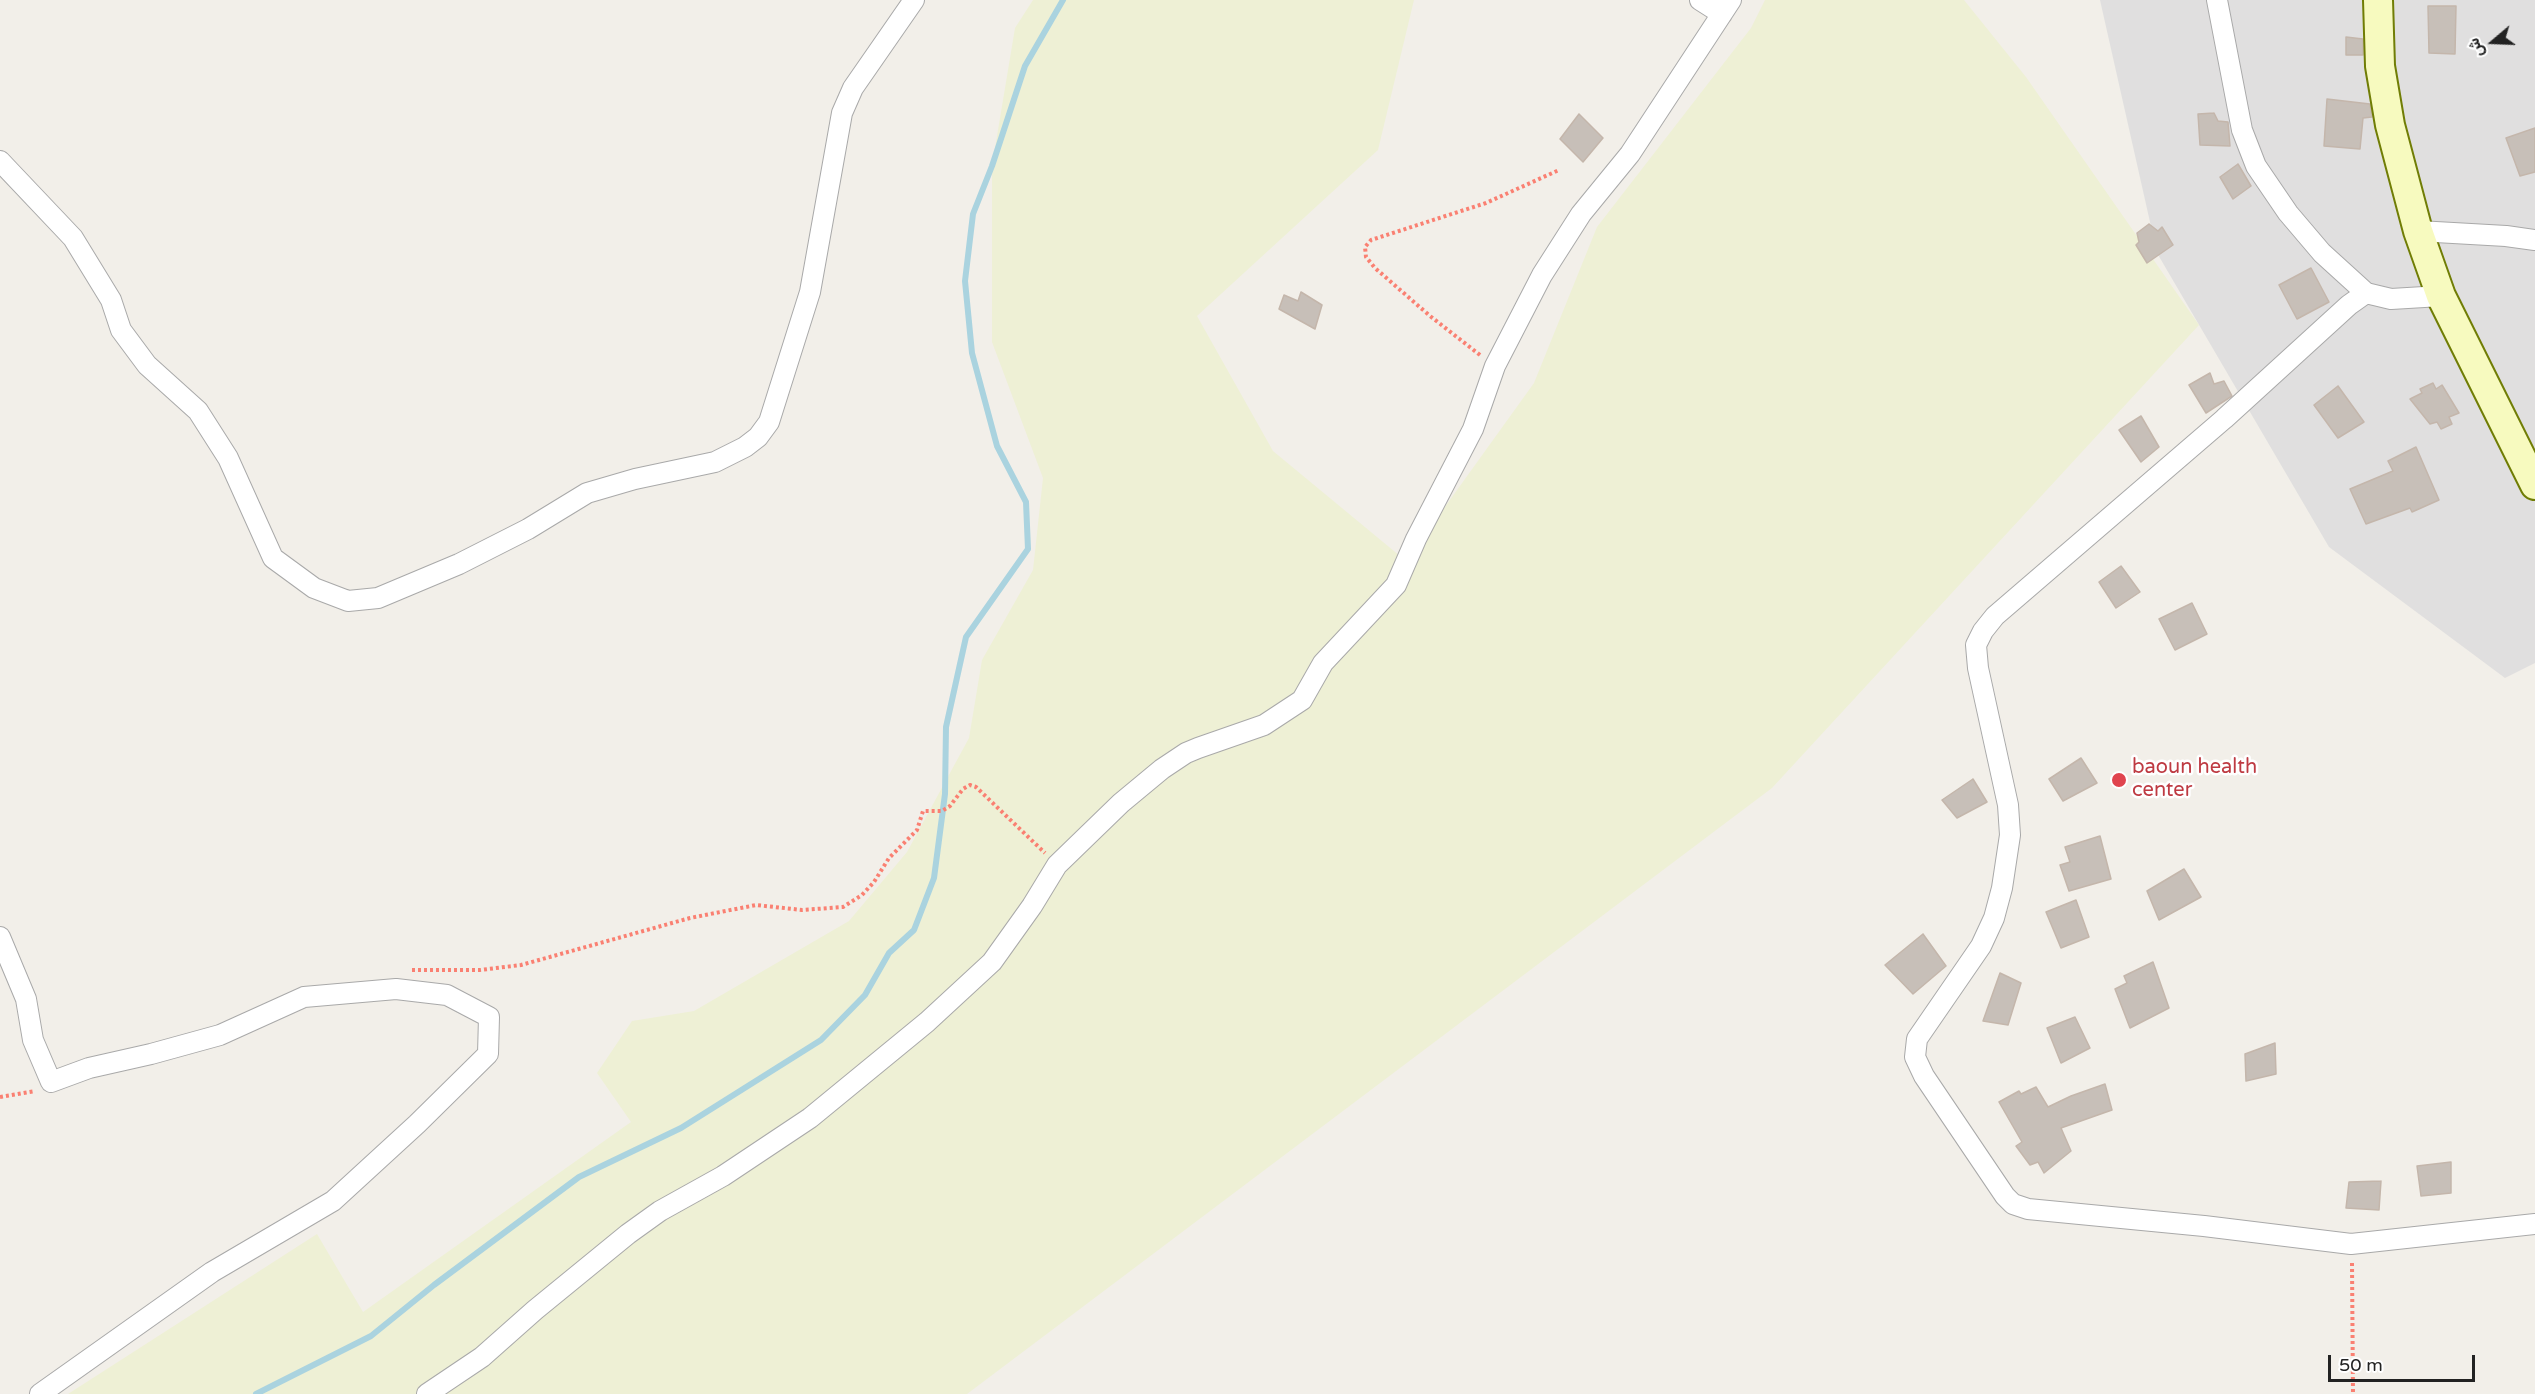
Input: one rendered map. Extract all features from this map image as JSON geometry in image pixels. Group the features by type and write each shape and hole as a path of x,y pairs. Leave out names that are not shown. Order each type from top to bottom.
{"street":[{"path":"0,161 73,238 111,300 121,330 147,365 198,411 228,458 273,558 314,588 348,601 378,598 479,554 528,529 587,493 635,479 715,462 745,447 758,437 770,422 810,292 842,113 852,88 914,0"},
{"path":"427,1394 482,1357 628,1234 660,1211 723,1176 810,1118 927,1022 992,962 1057,865 1121,802 1186,753 1264,725 1302,700 1323,663 1396,585 1416,539 1473,429 1495,366 1542,275 1575,222 1630,153 1727,7 1701,0"},
{"path":"2217,0 2242,130 2256,166 2288,213 2322,253 2366,293 2391,299 2441,296"},
{"path":"2378,0 2380,66 2390,125 2418,231 2441,296 2535,485"},
{"path":"2418,231 2535,240"},
{"path":"2366,293 2349,305 2224,419 1995,616 1983,631 1976,645 1978,668 2008,805 2010,836 1994,918 1981,946 1917,1039 1915,1057 1923,1076 2005,1196 2013,1204 2047,1213 2204,1226 2351,1244 2535,1224"},
{"path":"0,937 26,999 33,1040 51,1082 89,1068 220,1035 304,997 396,989 447,995 489,1017 488,1054 417,1124 333,1201 212,1272 40,1394"}],"path":[{"path":"1495,366 1430,316 1375,268 1366,257 1365,247 1371,240 1486,203 1558,170"},
{"path":"410,971 480,970 521,965 690,918 756,905 801,910 843,907 862,895 874,882 889,858 917,830 923,811 942,811 954,802 963,789 970,785 976,787 1057,865"},
{"path":"0,1097 37,1091 51,1082"},
{"path":"2351,1244 2353,1394"}],"shaded area":[{"path":"2100,0 2535,0 2535,663 2505,678 2329,547 2157,253"}],"green space":[{"path":"1033,0 1414,0 1378,150 1197,316 1273,451 1406,561 1534,383 1597,227 1751,28 1765,0 1964,0 2026,77 2199,325 1772,788 967,1394 68,1394 317,1234 363,1312 631,1122 597,1073 632,1021 694,1011 849,921 907,852 969,738 982,660 1033,570 1043,478 992,342 992,166 1015,28"}],"building":[{"path":"2428,6 2456,6 2455,54 2429,53"},
{"path":"2346,37 2363,39 2363,55 2346,55"},
{"path":"2327,99 2370,104 2372,117 2363,118 2360,149 2324,146"},
{"path":"2214,113 2218,121 2228,122 2230,146 2200,145 2198,114"},
{"path":"1579,114 1603,138 1583,162 1560,139"},
{"path":"2535,128 2535,172 2520,176 2506,138"},
{"path":"2238,164 2251,186 2233,199 2220,177"},
{"path":"2149,224 2158,231 2162,227 2173,245 2147,263 2136,245 2139,242 2137,233"},
{"path":"2311,268 2329,302 2297,319 2279,285"},
{"path":"1301,292 1322,305 1315,329 1279,309 1284,295 1298,301"},
{"path":"2210,373 2214,384 2224,381 2232,396 2206,413 2189,385"},
{"path":"2433,383 2436,389 2442,385 2459,413 2449,417 2452,424 2441,429 2437,422 2430,424 2410,399 2422,393 2420,389"},
{"path":"2338,386 2364,422 2338,438 2314,405"},
{"path":"2141,416 2159,447 2141,462 2119,430"},
{"path":"2416,447 2439,500 2412,512 2410,508 2366,524 2350,489 2393,471 2388,461"},
{"path":"2121,566 2140,592 2116,608 2099,582"},
{"path":"2192,603 2207,634 2175,650 2159,619"},
{"path":"2081,758 2097,783 2063,801 2049,779"},
{"path":"1973,779 1987,802 1957,818 1942,800"},
{"path":"2100,836 2111,879 2069,891 2060,865 2070,862 2065,847"},
{"path":"2184,869 2201,897 2159,920 2147,891"},
{"path":"2076,900 2089,937 2061,948 2046,912"},
{"path":"1923,934 1946,966 1913,994 1885,965"},
{"path":"2153,962 2169,1008 2130,1028 2115,989 2127,983 2124,976"},
{"path":"2000,973 2021,983 2008,1025 1983,1021"},
{"path":"2075,1017 2090,1048 2061,1063 2047,1028"},
{"path":"2275,1043 2276,1074 2246,1081 2245,1054"},
{"path":"2105,1084 2112,1110 2061,1128 2071,1151 2044,1173 2038,1162 2030,1165 2016,1146 2022,1142 1999,1102 2019,1091 2021,1094 2036,1087 2048,1107"},
{"path":"2451,1162 2451,1193 2421,1196 2417,1166"},
{"path":"2381,1181 2379,1210 2346,1208 2349,1182"}],"waterway":[{"path":"256,1394 371,1336 434,1285 579,1177 681,1128 821,1040 865,995 889,953 914,930 934,878 945,794 946,727 966,637 1028,549 1026,502 997,446 972,353 965,281 973,214 992,166 1025,66 1063,0"}],"place":[{"name":"baoun health center","path":"2119,780"}]}
